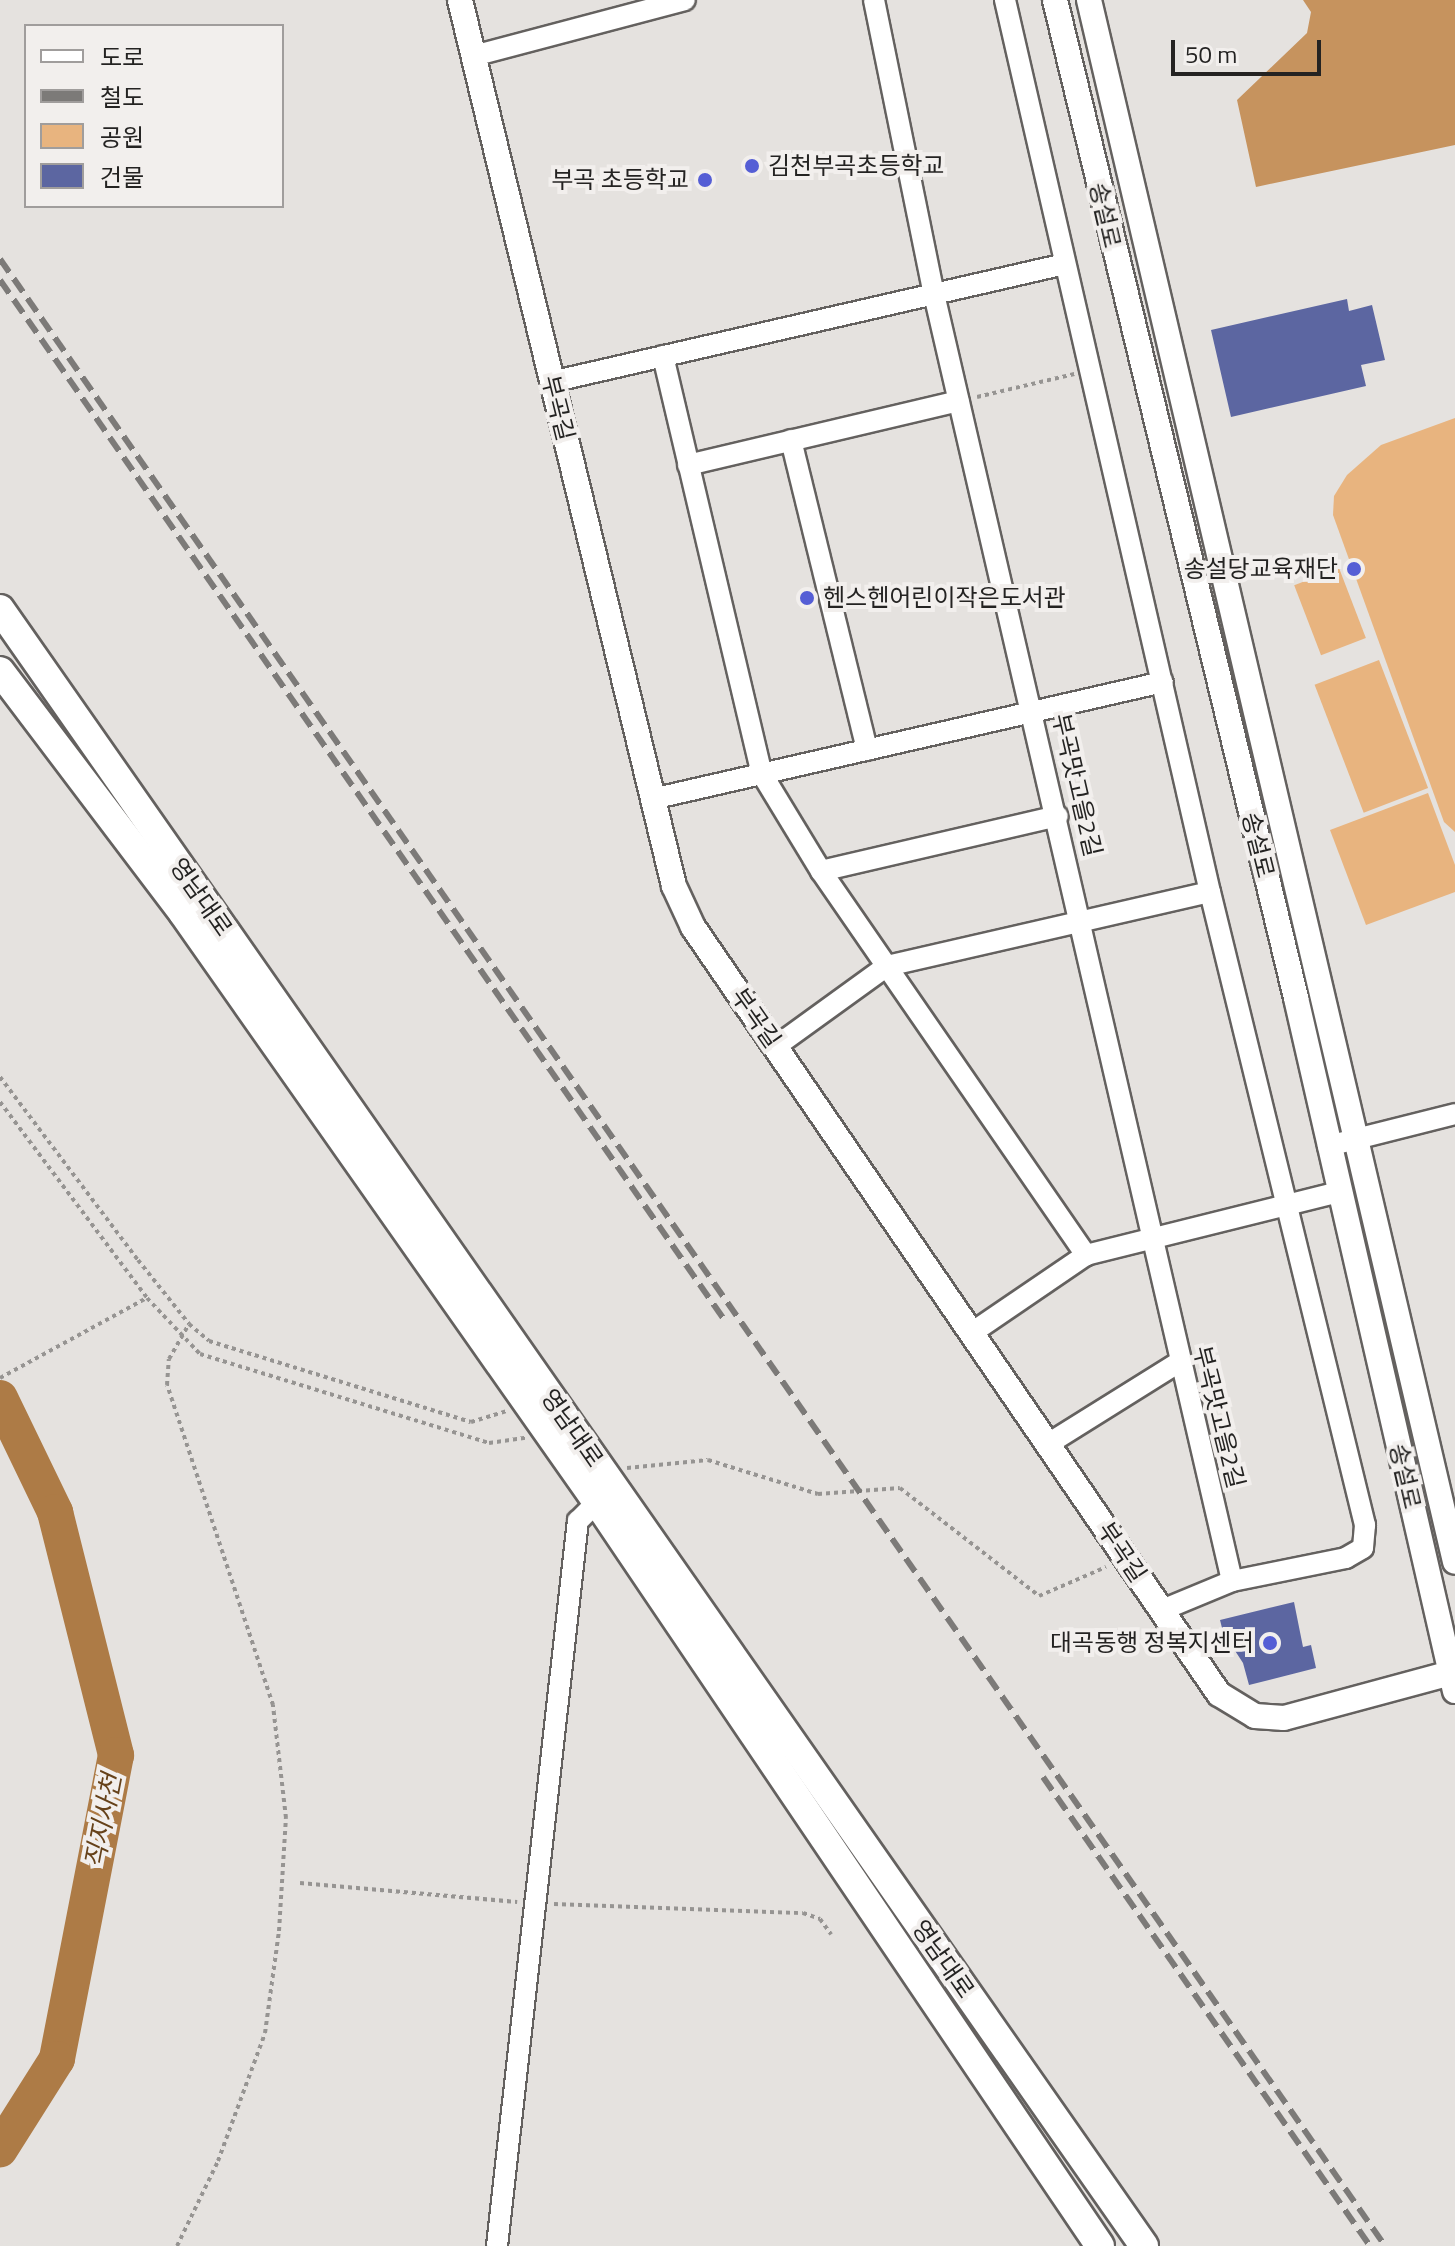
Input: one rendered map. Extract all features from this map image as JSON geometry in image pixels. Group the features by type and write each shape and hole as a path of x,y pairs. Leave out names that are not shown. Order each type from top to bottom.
{"main road":[{"name":"영남대로","path":"0,609 1144,2246"},
{"name":"영남대로","path":"4,679 183,913 597,1502 1100,2246"}],"street":[{"name":"부곡길","path":"460,0 652,799 674,886 693,927 1219,1694 1255,1716 1284,1718 1454,1679"},
{"path":"473,56 685,0"},
{"name":"부곡맛고을2길","path":"874,0 934,294 1083,923 1150,1242 1232,1581"},
{"path":"1005,0 1210,892 1365,1525 1363,1548 1346,1558 1232,1581 1162,1610"},
{"name":"송설로","path":"1055,0 1454,1679"},
{"name":"송설로","path":"1089,0 1357,1139 1450,1511 1455,1562"},
{"path":"551,382 1065,264"},
{"path":"663,356 762,774 821,871 1086,1255"},
{"path":"688,465 959,401"},
{"path":"791,440 867,750"},
{"path":"652,799 1163,682"},
{"path":"821,871 1058,816"},
{"path":"775,1047 887,966 1210,892"},
{"path":"1328,1146 1455,1114"},
{"path":"973,1332 1086,1255 1150,1242 1339,1192"},
{"path":"1048,1444 1179,1362"},
{"path":"497,2246 578,1521 597,1502"}],"path":[{"path":"959,401 1090,371"},
{"path":"0,1077 189,1324 209,1341 471,1422 528,1405"},
{"path":"0,1102 147,1298 200,1354 489,1443 548,1434"},
{"path":"0,1378 147,1298"},
{"path":"177,2246 218,2161 265,2033 279,1931 286,1818 273,1705 167,1385 169,1359 180,1334 189,1324"},
{"path":"602,1470 708,1460 818,1494 900,1488 1039,1596 1127,1559"},
{"path":"300,1883 535,1903 803,1913 820,1919 831,1934"}],"green space":[{"path":"1455,418 1455,832 1444,822 1333,515 1334,496 1347,475 1381,445"},
{"path":"1339,568 1366,638 1321,655 1294,585"},
{"path":"1379,660 1428,788 1364,813 1315,685"},
{"path":"1428,793 1455,865 1455,892 1366,925 1330,830"}],"shaded area":[{"path":"1303,0 1455,0 1455,145 1256,187 1237,100 1307,33 1311,12"}],"building":[{"path":"1347,299 1349,311 1372,305 1385,360 1361,365 1366,386 1231,417 1211,330"},
{"name":"대곡동행 정복지센터","path":"1294,1602 1303,1647 1311,1645 1316,1668 1249,1685 1243,1663 1230,1643 1226,1644 1220,1620"}],"waterway":[{"name":"직지사천","path":"0,1398 55,1512 116,1755 57,2059 0,2149"}],"railway":[{"path":"0,259 1385,2246"},
{"path":"0,280 725,1321"},
{"path":"1043,1777 1370,2246"}],"place":[{"name":"김천부곡초등학교","path":"752,166"},
{"name":"부곡 초등학교","path":"705,180"},
{"name":"송설당교육재단","path":"1354,569"},
{"name":"헨스헨어린이작은도서관","path":"807,598"},
{"name":"대곡동행 정복지센터","path":"1270,1643"}]}
